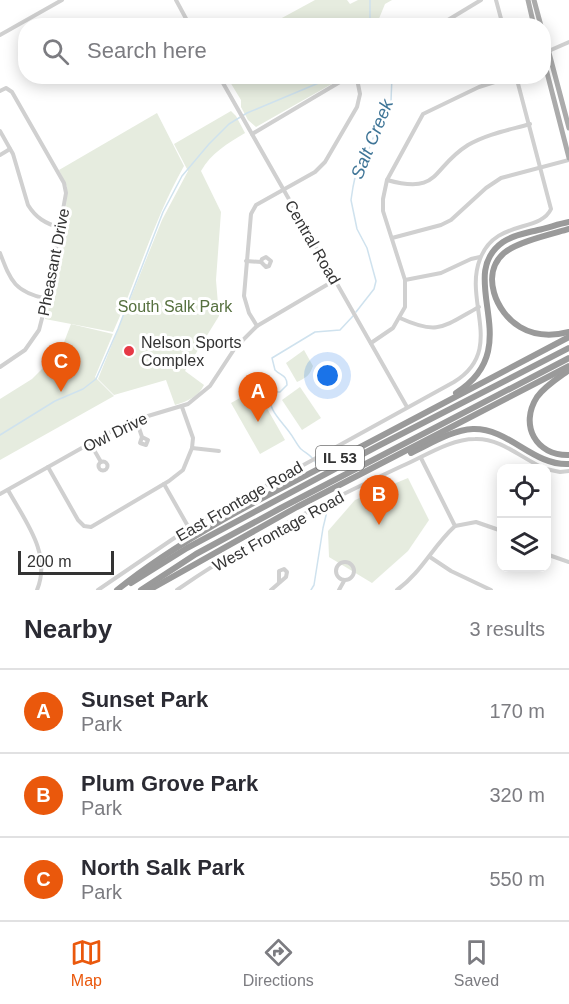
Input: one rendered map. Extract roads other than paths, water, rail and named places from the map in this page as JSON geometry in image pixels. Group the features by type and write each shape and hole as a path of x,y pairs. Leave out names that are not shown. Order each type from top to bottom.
{"highway":[{"path":"417,417 468,385 486,361 490,338 484,280 486,266 491,255 500,244 511,238 567,222"},
{"path":"569,232 511,248 497,261 492,278 495,298 507,316 524,329 549,335 569,332"},
{"name":"IL 53","path":"119,590 165,555 245,507 569,338"},
{"name":"IL 53","path":"119,590 187,548 569,348"},
{"name":"IL 53","path":"141,590 196,554 279,509 569,358"},
{"path":"569,368 538,396 532,409 529,426 536,442 544,448 552,453 569,455"},
{"name":"IL 53","path":"149,590 297,507 569,368"},
{"path":"364,473 453,434 472,429 500,435 550,462 569,464"}],"main road":[{"path":"528,0 532,18"},
{"path":"534,0 539,18"},
{"path":"551,69 569,128"},
{"path":"549,84 569,159"}],"street":[{"path":"30,18 62,0"},
{"path":"176,0 186,18"},
{"path":"452,18 482,0"},
{"path":"496,0 501,18"},
{"path":"0,35 18,25"},
{"path":"551,50 569,42"},
{"name":"Central Road","path":"223,84 407,407"},
{"path":"252,134 336,84"},
{"path":"257,326 245,301 248,224 252,210 256,205 315,172 325,162 357,107 360,94 358,84"},
{"path":"371,343 393,328 405,308 405,280 383,211 387,180 423,114 489,84"},
{"path":"405,280 441,273 480,257 490,242 501,233 540,220 549,212 550,202 542,168 518,84"},
{"name":"Pheasant Drive","path":"0,91 8,89 60,177 66,193 47,299 39,330 30,345 0,367"},
{"path":"387,180 405,185 421,185 432,180 456,154 470,144 487,136 530,124"},
{"path":"0,131 10,149 32,212 42,221 60,228"},
{"path":"0,157 10,149"},
{"path":"392,238 441,225 461,212 494,182 569,159"},
{"path":"0,253 8,275 21,290 31,296 47,299"},
{"name":"East Frontage Road","path":"98,590 189,528 459,379 474,363 482,338 476,275 480,257"},
{"path":"246,261 261,262"},
{"name":"Owl Drive","path":"0,494 136,419 182,407 195,400 210,387 235,348 257,326 335,280"},
{"path":"400,318 422,327 439,328 479,307"},
{"path":"48,467 84,526 91,526 177,477 183,470 192,448 190,428 182,407"},
{"path":"136,419 142,437"},
{"name":"West Frontage Road","path":"177,590 262,538 325,504 456,442 482,439 502,445 537,464"},
{"path":"90,443 101,462"},
{"path":"192,448 219,451"},
{"path":"421,458 455,526"},
{"name":"West Frontage Road","path":"551,470 569,471"},
{"path":"164,484 189,528"},
{"path":"8,490 37,542 42,559 42,576 37,590"},
{"path":"398,590 413,577 445,535 455,526 476,522 497,530"},
{"path":"551,556 569,562"},
{"path":"430,557 451,571 491,590"},
{"path":"348,562 354,569 354,575 350,580 344,581 336,576 336,570 341,563 348,562"},
{"path":"339,590 344,581"},
{"path":"271,590 279,582"}],"waterway":[{"name":"Salt Creek","path":"370,0 370,18"},
{"path":"0,435 55,401 83,389 96,379 118,329 163,212 182,176 209,144 229,124 247,113 316,84"},
{"name":"Salt Creek","path":"356,312 374,289 376,281 367,248 357,229 351,200 357,168 367,154 381,118 391,101 392,84"},
{"name":"Salt Creek","path":"317,465 312,457 300,447 273,409 270,392 280,392 287,382 285,377 275,370 272,358 315,332 340,330 353,316"},
{"name":"Salt Creek","path":"311,590 314,585 329,503"}],"place":[{"name":"Nelson Sports Complex","path":"129,351"},
{"name":"North Salk Park","path":"61,392"},
{"name":"Sunset Park","path":"258,422"},
{"name":"Plum Grove Park","path":"379,525"}],"park label":[{"name":"South Salk Park","path":"175,306"}]}
